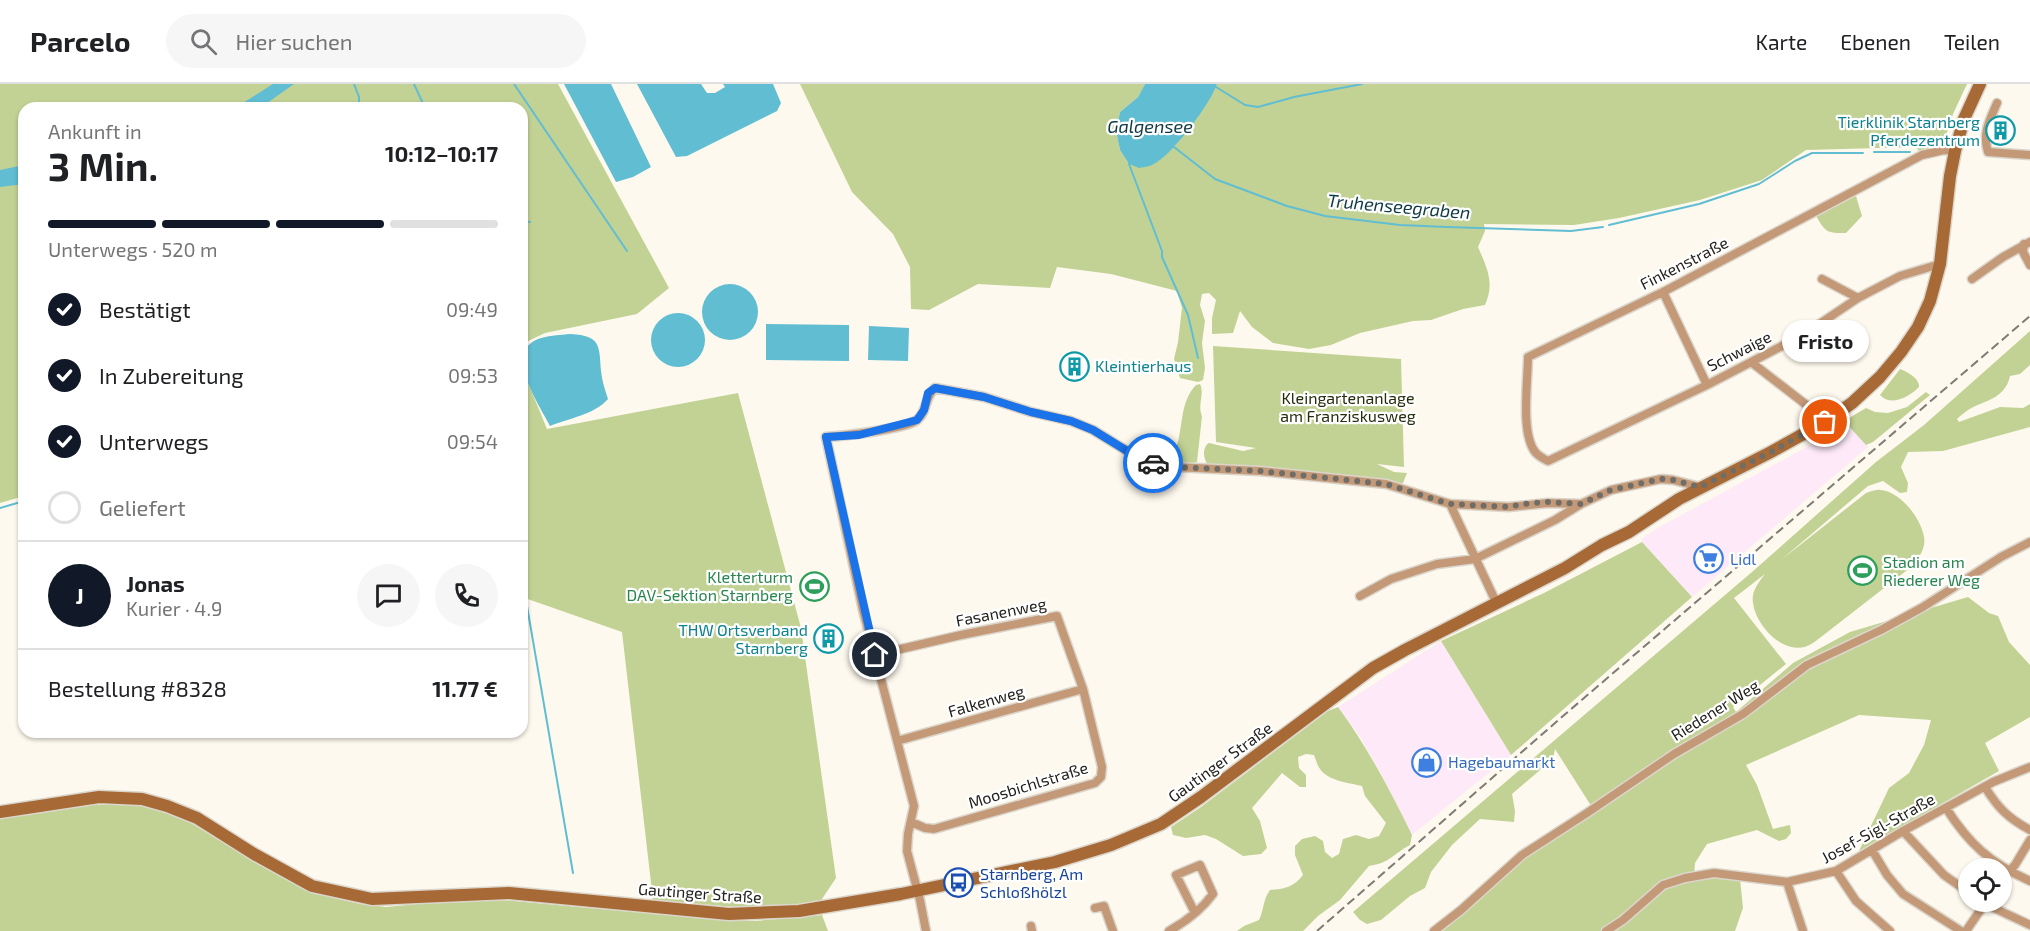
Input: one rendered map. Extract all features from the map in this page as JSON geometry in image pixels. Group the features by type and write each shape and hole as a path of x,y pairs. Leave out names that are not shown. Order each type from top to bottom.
{"main road":[{"name":"Gautinger Straße","path":"0,812 99,797 142,799 197,818 254,854 312,886 372,898 509,893 678,911 759,914 799,912 918,891 1054,862 1111,844 1161,824 1202,797 1373,669 1405,650 1565,568 1629,532 1700,487 1771,452 1847,407 1901,352 1918,327 1930,301 1940,264 1955,151 1964,119 1980,84"}],"street":[{"path":"1997,103 1986,128 1985,142 1988,152 2030,155"},
{"name":"Finkenstraße","path":"1548,461 1536,453 1526,427 1528,357 1662,292 1922,155 1944,150 1955,151"},
{"path":"2027,243 2023,252 2030,265"},
{"path":"1972,279 2027,243"},
{"name":"Schwaige","path":"1548,461 1707,385 1803,335 1858,298 1900,276 1940,264"},
{"path":"1821,279 1858,298"},
{"path":"1662,292 1707,385"},
{"path":"1751,362 1813,410"},
{"path":"926,931 907,851 914,807 875,655 826,437 859,435 917,420 924,410 928,393 935,388 975,395 1071,421 1093,430 1145,462 1174,467 1260,471 1386,484 1450,504 1509,507 1548,502 1581,504"},
{"path":"1360,596 1391,579 1437,564 1475,559 1611,490 1661,479 1700,487"},
{"path":"1450,504 1496,602"},
{"name":"Riedener Weg","path":"1434,931 1522,855 1674,754 1743,714 1807,664 1881,630 1923,607 2001,557 2030,542"},
{"name":"Fasanenweg","path":"875,655 961,634 1057,616 1083,689"},
{"name":"Falkenweg","path":"897,741 1083,689"},
{"name":"Moosbichlstraße","path":"911,822 934,829 1095,783 1101,777 1102,768 1083,689"},
{"name":"Josef-Sigl-Straße","path":"1606,931 1623,920 1663,885 1685,878 1714,873 1787,882 1836,871 1903,831 1985,787 2030,767"},
{"path":"1985,787 2001,810 2012,820 2030,830"},
{"path":"1946,808 1971,843 1990,858"},
{"path":"1903,831 1944,875 1958,885"},
{"path":"2012,867 2030,840"},
{"path":"1872,850 1887,875 1903,894 1961,931"},
{"path":"1169,931 1195,913 1213,894 1200,865 1176,876 1195,913"},
{"path":"1836,871 1856,902 1890,931"},
{"path":"2012,871 2030,881"},
{"path":"1787,882 1803,931"},
{"path":"1095,908 1104,906 1113,931"},
{"path":"1966,931 1978,912"},
{"path":"2004,912 2030,925"}],"shaded area":[{"path":"1844,421 1868,447 1692,597 1642,542 1642,538 1663,525 1805,448"},
{"path":"1441,641 1511,755 1412,835 1360,737 1338,707"}],"green space":[{"path":"0,84 558,84 669,288 637,314 545,333 528,341 528,102 18,102 18,498 0,503"},
{"path":"800,84 1145,84 1138,97 1120,112 1116,131 1120,150 1129,164 1174,147 1197,118 1217,84 1967,84 1953,114 1943,144 1922,155 1916,147 1806,150 1762,180 1700,200 1619,218 1574,225 1484,224 1485,231 1478,247 1490,283 1485,305 1463,309 1431,320 1413,321 1360,333 1331,345 1309,349 1273,343 1252,327 1240,311 1233,333 1212,334 1212,318 1216,300 1209,293 1202,294 1200,305 1205,321 1202,343 1205,368 1203,380 1198,382 1180,378 1174,359 1182,308 1177,291 1111,274 1057,267 1050,288 978,284 929,310 911,309 910,267 893,234 852,192"},
{"path":"1856,196 1862,216 1846,233 1831,232 1822,226 1816,216"},
{"path":"2030,331 2030,365 2020,374 2010,376 2004,390 1994,398 1968,410 1957,419 1959,422 2000,407 2023,408 2030,404 2030,427 1943,451 1908,452 1901,467 1908,483 1907,492 1900,493 1883,481 1868,486 1781,560 1866,493 1878,490 1888,492 1902,500 1919,522 1924,544 1915,564 1818,640 1805,647 1796,648 1779,642 1771,636 1759,620 1753,603 1753,595 1765,574 1734,598 1786,664 1733,707 1736,712 1793,663 1850,632 1968,597 1989,613 1998,616 2009,642 2030,665 2030,717 1985,743 1999,771 1859,851 1889,788 1909,773 1924,745 1931,720 1859,715 1746,765 1757,785 1773,829 1790,825 1791,833 1786,839 1779,841 1757,830 1707,844 1695,863 1694,877 1711,874 1740,879 1743,908 1735,931 1440,931 1464,914 1522,858 1595,812 1555,749 1553,759 1512,794 1514,822 1480,819 1452,845 1431,872 1425,888 1410,896 1381,920 1367,924 1353,912 1752,572 1876,462 1924,425"},
{"name":"Kleingartenanlage am Franziskusweg","path":"1213,346 1401,359 1404,467 1377,464 1394,472 1407,473 1403,483 1208,465 1204,453 1209,443 1243,451 1256,448 1216,442"},
{"path":"1900,369 1916,379 1919,387 1900,399 1884,399 1880,395"},
{"path":"528,383 547,429 738,393 801,628 836,878 820,902 757,909 653,900 622,632 528,599"},
{"path":"1200,384 1202,416 1197,462 1185,463 1175,457 1175,452 1188,397 1196,385"},
{"path":"1926,392 1930,395 1873,442 1866,445 1844,421 1866,408 1875,412 1888,413 1907,407"},
{"path":"1642,542 1692,597 1511,755 1441,641 1544,593"},
{"path":"1338,707 1369,754 1395,802 1412,835 1410,845 1387,860 1369,866 1340,900 1318,916 1303,931 1237,931 1259,920 1270,890 1288,887 1303,875 1295,855 1295,846 1302,839 1315,836 1323,841 1325,852 1332,858 1339,854 1343,839 1356,835 1369,839 1379,836 1386,823 1365,796 1362,786 1328,776 1319,767 1314,755 1306,754 1298,757 1299,768 1306,775 1306,787 1300,787 1282,773 1252,808 1260,821 1267,848 1261,854 1243,856 1216,839 1205,835 1186,838 1173,835 1171,827 1328,711"},
{"path":"136,804 184,819 281,877 311,892 360,904 386,907 448,901 502,900 755,921 822,915 828,931 0,931 0,818 80,805"}],"water":[{"path":"273,84 294,84 268,102 244,102"},
{"path":"564,84 611,84 651,167 633,177 616,182"},
{"path":"637,84 701,84 707,93 715,93 725,87 723,84 773,84 781,103 777,111 687,156 676,157"},
{"name":"Galgensee","path":"1145,84 1217,84 1200,115 1173,148 1155,163 1139,168 1129,164 1120,150 1116,131 1120,112 1138,97"},
{"path":"18,166 18,185 0,187 0,170"},
{"path":"724,284 736,284 746,288 754,296 758,312 754,328 746,336 736,340 724,340 714,336 706,328 702,318 702,306 706,296 714,288"},
{"path":"678,313 688,315 697,321 703,330 705,340 703,350 697,359 688,365 678,367 668,365 659,359 653,350 651,340 653,330 659,321 668,315"},
{"path":"766,324 849,325 849,361 766,360"},
{"path":"869,326 909,328 908,361 868,360"},
{"path":"581,335 596,343 599,348 602,378 608,399 596,409 550,426 528,382 528,346 538,339 550,336"}],"waterway":[{"path":"354,84 359,102"},
{"path":"414,84 422,102"},
{"path":"514,84 526,102"},
{"path":"1216,87 1245,105 1258,107 1294,97 1362,84"},
{"path":"528,105 627,251"},
{"name":"Truhenseegraben","path":"1174,147 1215,179 1287,206 1325,216 1400,225 1447,227 1571,231 1603,227"},
{"path":"1874,152 1910,152"},
{"name":"Truhenseegraben","path":"1609,225 1699,204 1759,184 1812,153 1863,153"},
{"path":"1129,164 1162,251 1162,257 1188,315 1198,358"},
{"path":"0,508 18,503"},
{"path":"528,612 573,873"}],"railway":[{"path":"1317,931 1563,716 2030,316"}],"way so far":[{"path":"1153,463 1174,467 1260,471 1386,484 1450,504 1509,507 1548,502 1581,504 1611,490 1661,479 1700,487 1825,422"}],"place":[{"name":"Tierklinik Starnberg Pferdezentrum","path":"2001,131"},
{"name":"Kleintierhaus","path":"1074,366"},
{"name":"Fristo","path":"1825,422"},
{"name":"Lidl","path":"1709,559"},
{"name":"Stadion am Riederer Weg","path":"1862,571"},
{"name":"Kletterturm DAV-Sektion Starnberg","path":"814,586"},
{"name":"THW Ortsverband Starnberg","path":"829,639"},
{"name":"Hagebaumarkt","path":"1427,762"},
{"name":"Starnberg, Am Schloßhölzl","path":"959,883"}],"route":[{"path":"875,655 863,610 826,437 859,435 917,420 924,410 928,393 935,388 984,397 1031,412 1071,421 1093,430 1145,462 1153,463"}]}
